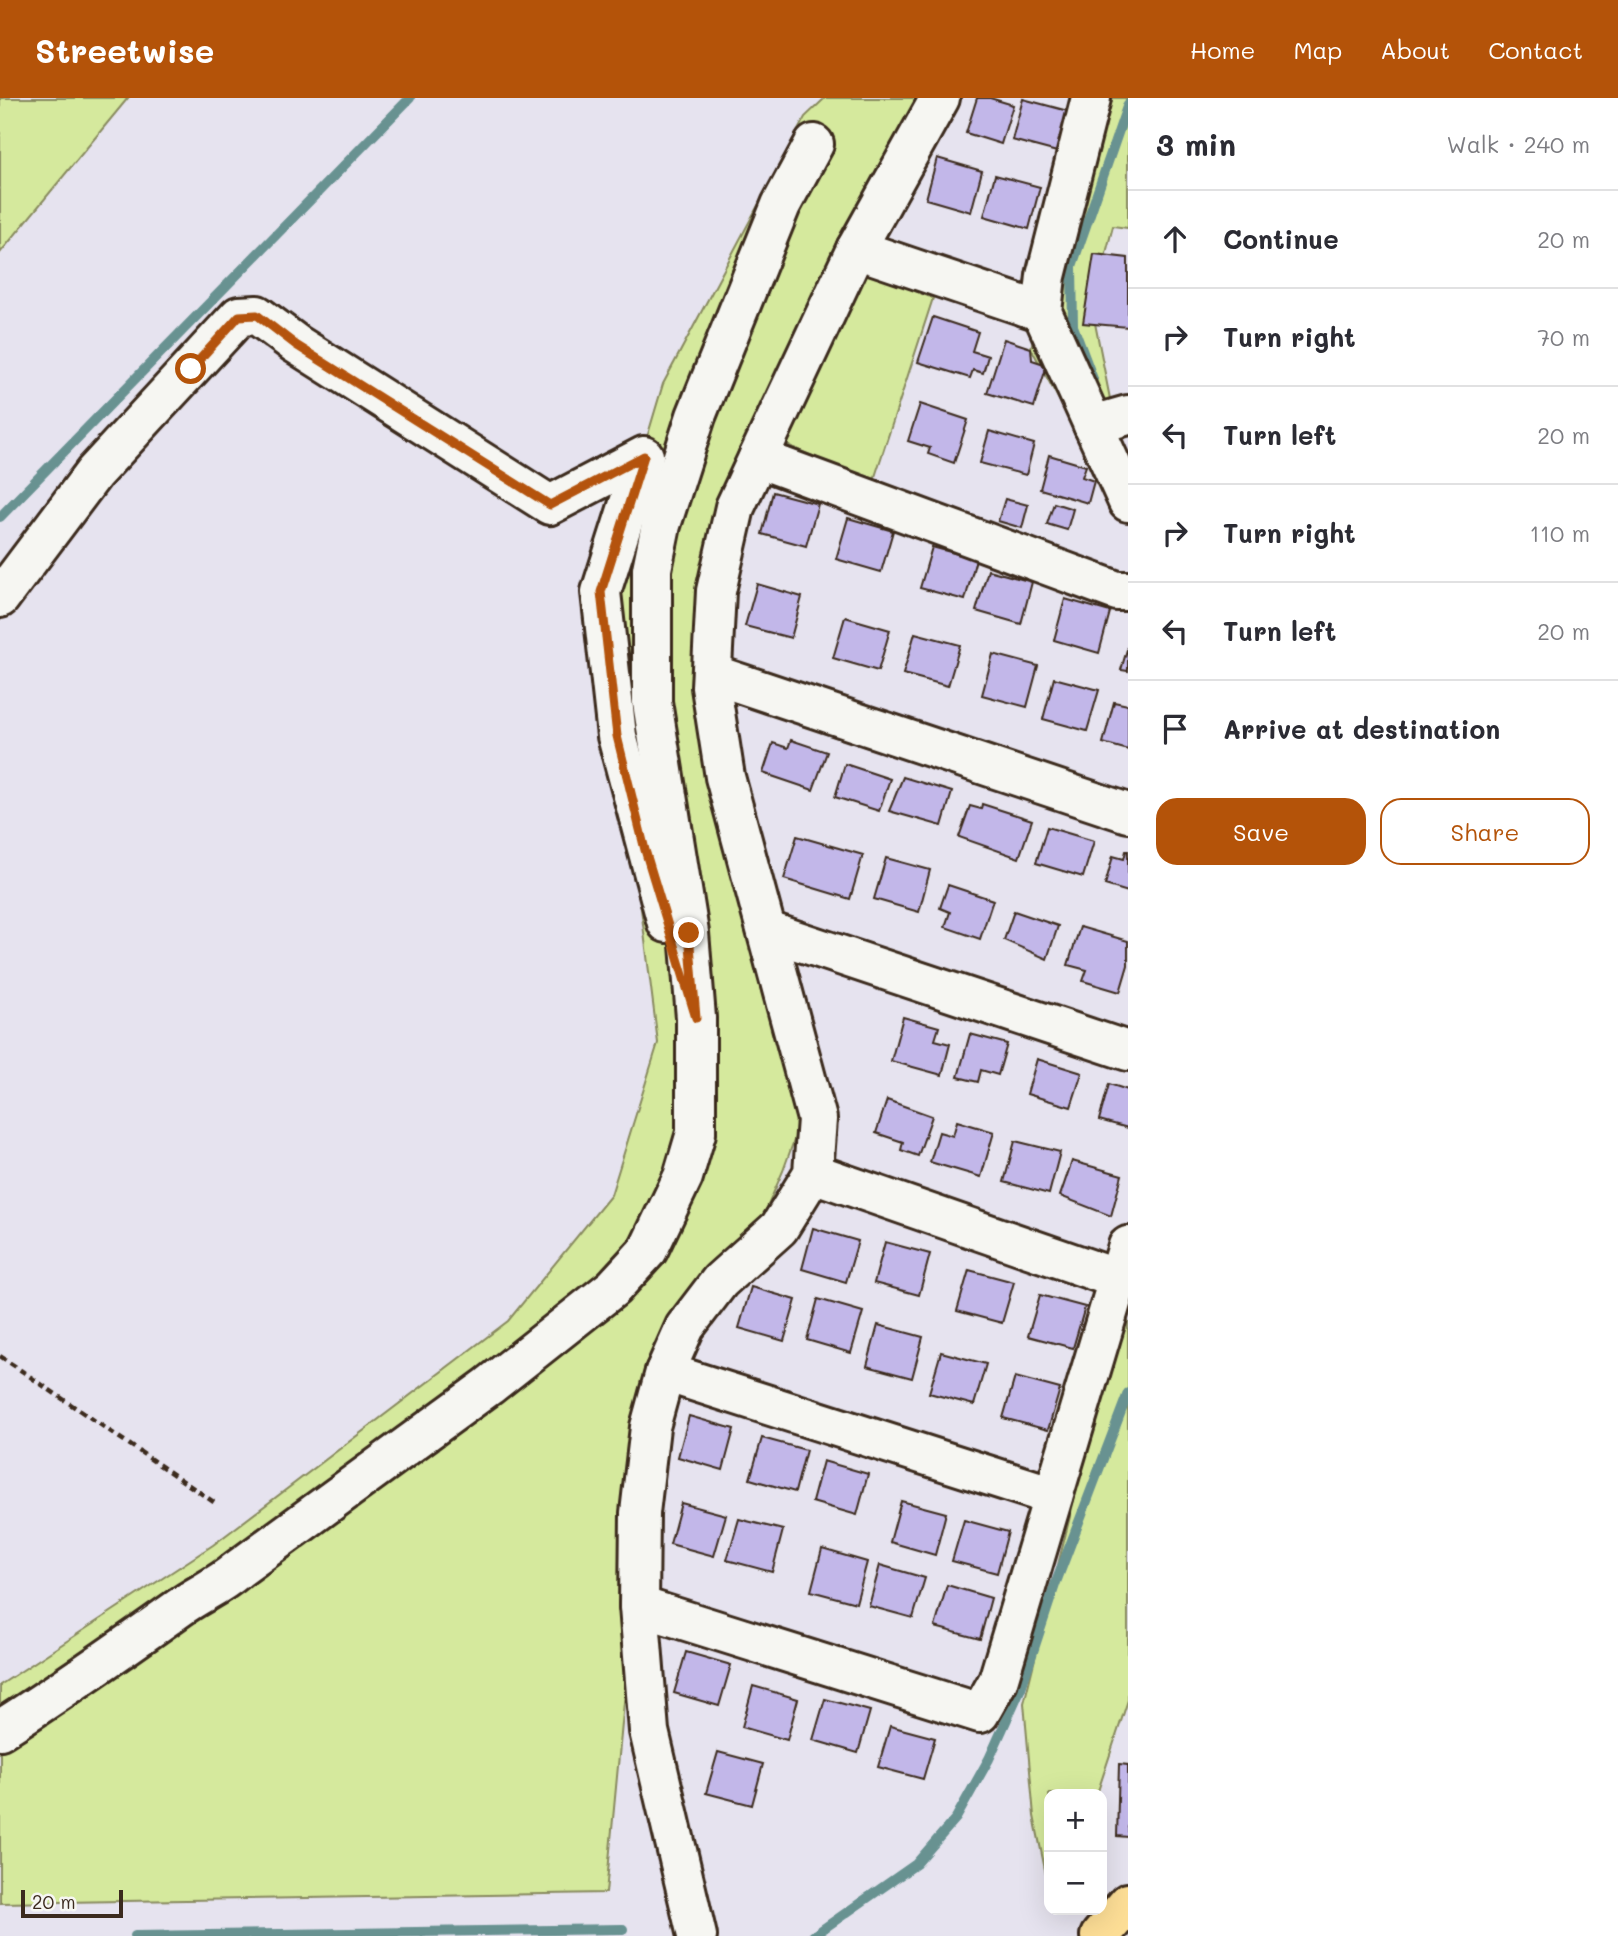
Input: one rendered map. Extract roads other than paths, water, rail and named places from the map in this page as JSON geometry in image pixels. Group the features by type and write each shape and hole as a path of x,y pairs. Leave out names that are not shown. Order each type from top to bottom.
{"main road":[{"path":"1100,1936 1128,1903"}],"street":[{"path":"697,1936 649,1731 639,1606 640,1513 650,1427 665,1372 685,1327 720,1281 779,1228 813,1173 817,1119 724,777 712,674 716,591 735,507 856,249 940,98"},
{"path":"1091,98 1046,276 1042,312 1109,421 1128,502"},
{"path":"0,1730 82,1678 189,1601 219,1586 237,1570 489,1386 613,1288 648,1250 683,1177 696,1133 696,1018 689,933 652,702 652,569 661,524 696,416 781,205 814,144"},
{"path":"856,249 1042,312"},
{"path":"0,598 94,473 239,316 257,315 296,345 550,505 644,456 601,592 617,736 645,850 696,1018"},
{"path":"758,458 1117,591 1128,591"},
{"path":"712,674 1128,813"},
{"path":"768,931 1128,1051"},
{"path":"639,1606 980,1713 998,1681 1123,1262 813,1173"},
{"path":"665,1372 1053,1496"}],"waterway":[{"path":"0,517 410,98"},
{"path":"1093,379 1073,326 1072,266 1128,104"},
{"path":"813,1936 916,1864 956,1818 989,1759 1021,1688 1055,1585 1128,1393"},
{"path":"135,1936 623,1929"}]}
